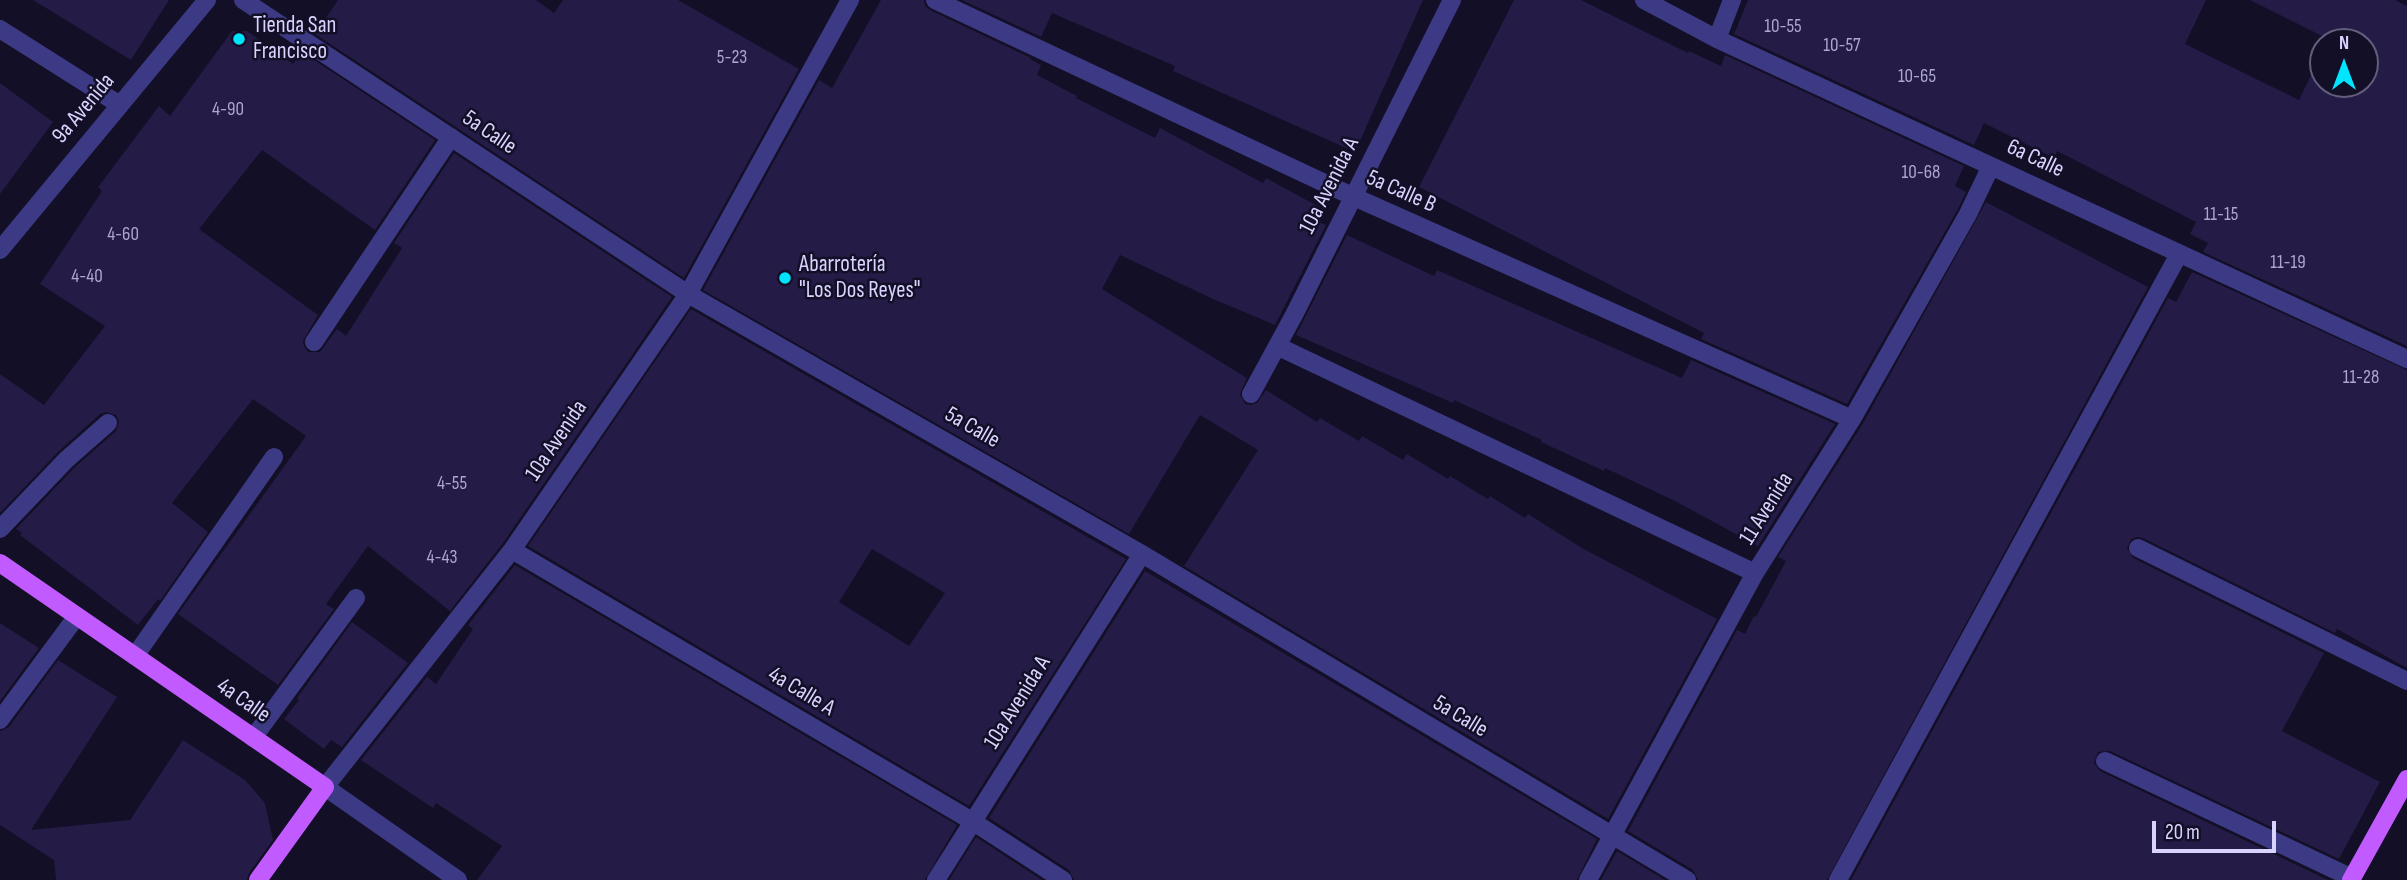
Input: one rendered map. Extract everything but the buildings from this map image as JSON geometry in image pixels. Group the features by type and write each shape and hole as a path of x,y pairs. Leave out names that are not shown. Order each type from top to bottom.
{"main road":[{"name":"4a Calle","path":"0,563 325,787"},
{"path":"2351,879 2407,779"},
{"name":"10a Avenida","path":"258,880 325,787"}],"street":[{"name":"9a Avenida","path":"0,250 207,0"},
{"name":"5a Calle","path":"243,0 688,294 1142,554 1687,880"},
{"name":"10a Avenida","path":"325,787 512,550 688,294 850,0"},
{"name":"5a Calle B","path":"935,0 1352,197 1852,419"},
{"name":"10a Avenida A","path":"1251,394 1452,0"},
{"name":"6a Calle","path":"1644,0 1717,39 2407,359"},
{"path":"1717,39 1732,0"},
{"path":"0,29 120,104"},
{"path":"314,342 451,137"},
{"name":"11 Avenida","path":"1588,880 1755,573 1852,419 1968,214 1991,166"},
{"path":"1838,880 2179,254"},
{"path":"1277,346 1755,573"},
{"path":"0,529 66,460 108,423"},
{"path":"135,656 274,457"},
{"path":"2138,548 2407,681"},
{"name":"4a Calle A","path":"512,550 972,821 1063,880"},
{"name":"10a Avenida A","path":"936,880 1142,554"},
{"path":"253,738 356,598"},
{"path":"0,720 77,616"},
{"path":"2105,761 2351,879"},
{"name":"4a Calle","path":"325,787 458,880"}],"place":[{"name":"Tienda San Francisco","path":"239,39"},
{"name":"Abarrotería \"Los Dos Reyes\"","path":"785,278"}]}
